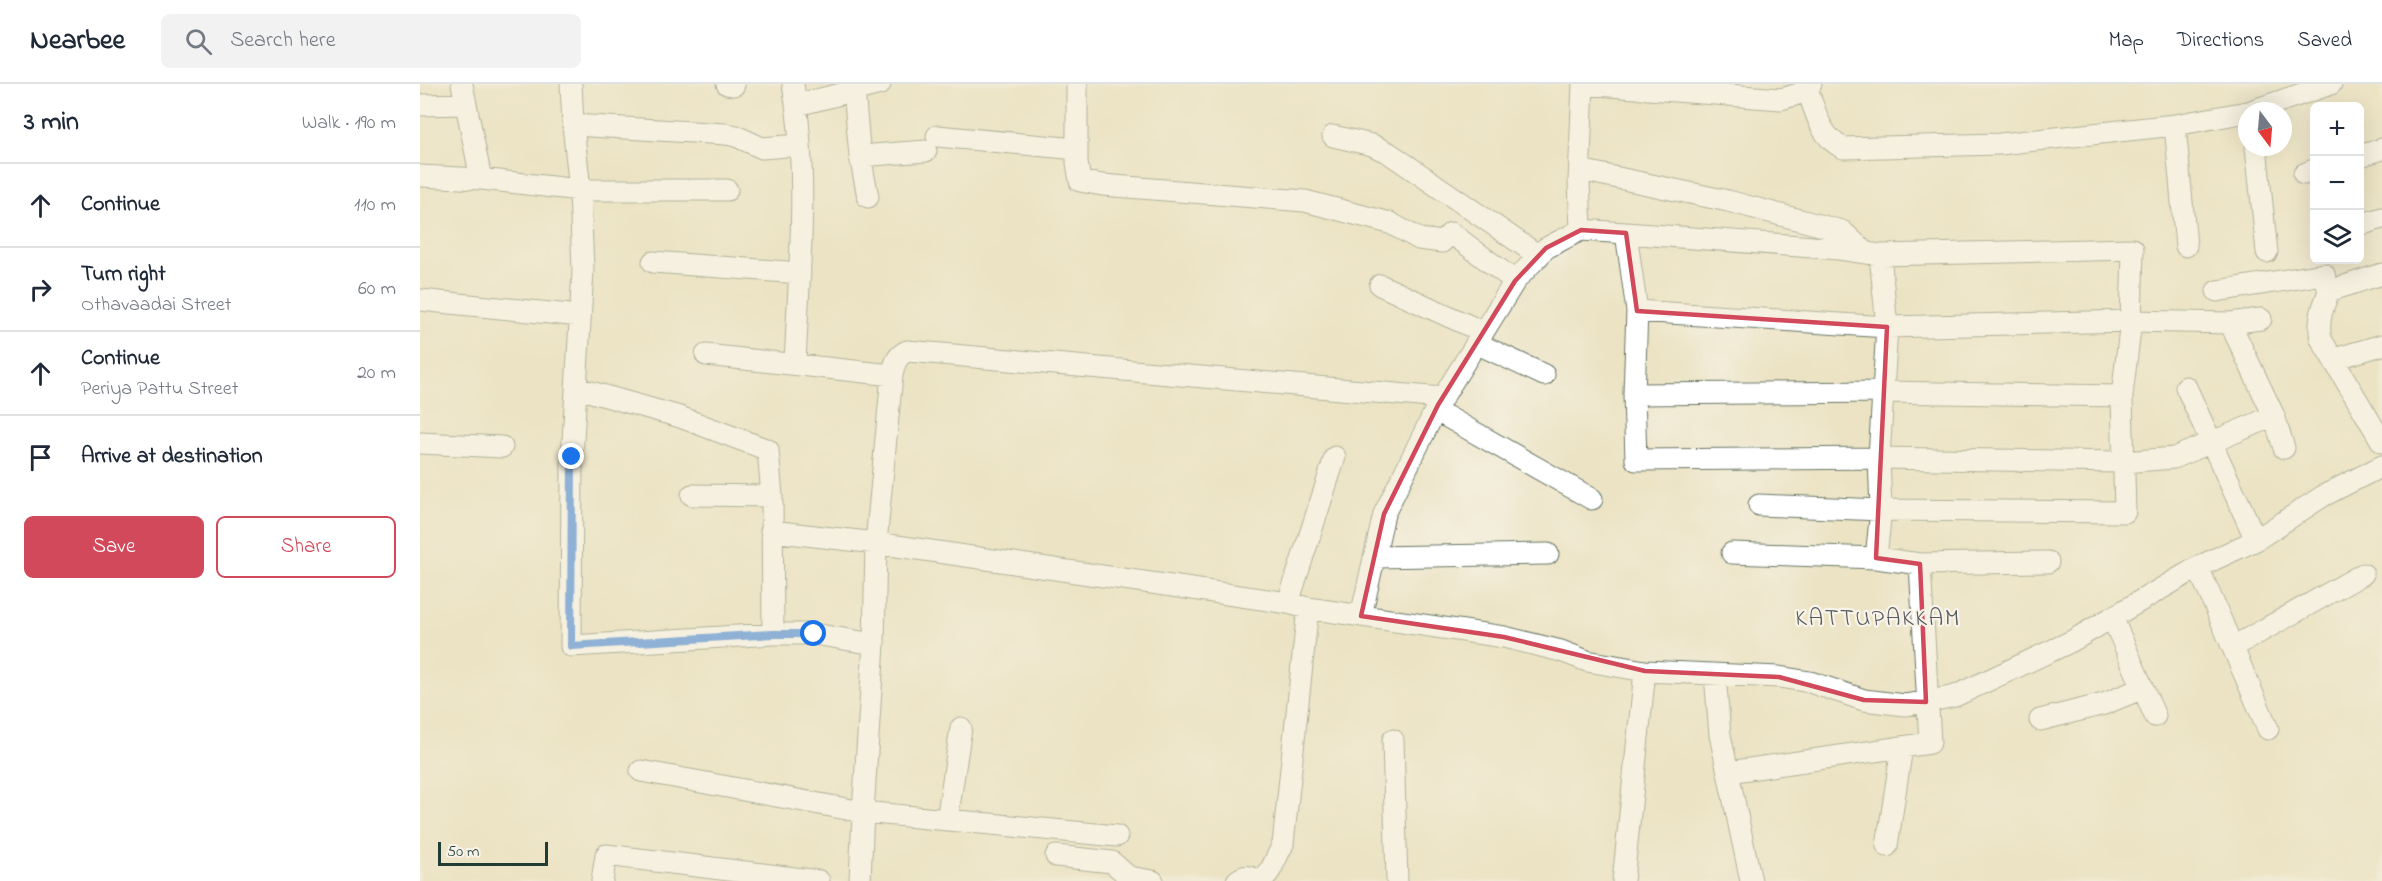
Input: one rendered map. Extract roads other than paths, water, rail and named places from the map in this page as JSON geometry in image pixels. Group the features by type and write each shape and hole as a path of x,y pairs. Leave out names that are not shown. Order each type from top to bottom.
{"street":[{"path":"571,84 580,190 583,270 571,508 571,646 773,634 814,634 874,644"},
{"path":"727,84 734,85"},
{"path":"795,364 802,178 795,94 854,90 880,84"},
{"path":"1077,84 1077,149 1080,181 1102,185 1305,201 1390,223 1419,239 1442,242 1451,233 1515,281"},
{"path":"1581,230 1580,170 1583,84 1781,99 1809,87 1824,134 1833,143 1843,148 2000,144 2175,126 2238,113"},
{"path":"2277,102 2331,84"},
{"path":"854,90 860,156 868,196"},
{"path":"420,105 464,94 482,179"},
{"path":"573,125 726,134 762,148 800,145"},
{"path":"2175,126 2186,246"},
{"path":"1333,136 1372,145 1389,153 1539,256"},
{"path":"860,156 932,143 1077,149"},
{"path":"2364,155 2382,149"},
{"path":"2257,156 2267,252"},
{"path":"1580,170 1728,201 1842,231 1873,254 1887,327 1879,458 1881,510 1876,558"},
{"path":"420,176 482,179 580,190 727,190"},
{"path":"2364,224 2382,218"},
{"path":"1361,616 1383,514 1439,404 1515,281 1546,248 1581,230 1839,249 1873,254 2133,249 2131,321 2122,396 2125,512 1881,510 1759,505"},
{"path":"1626,233 1637,311 1634,394 1636,460 1879,458 2124,462 2174,459 2274,416"},
{"path":"653,262 800,273"},
{"path":"2217,291 2324,274 2329,291 2318,327 2321,339 2382,442"},
{"path":"2329,291 2382,274"},
{"path":"1380,285 1544,375"},
{"path":"420,300 580,316"},
{"path":"1637,311 1887,327 2131,321 2230,323 2261,320"},
{"path":"2230,323 2274,416 2284,448"},
{"path":"2334,359 2382,345"},
{"path":"861,881 874,644 876,543 892,375 900,354 907,351 1439,404 1592,499"},
{"path":"706,355 892,375"},
{"path":"2186,387 2256,540"},
{"path":"577,388 680,417 768,450 772,496 773,634"},
{"path":"1634,394 1882,392 2122,396"},
{"path":"420,443 502,447"},
{"path":"1263,881 1282,844 1298,606 1335,457"},
{"path":"771,531 876,543 1504,637 1561,651 1587,661 1645,671 1779,677 1810,682 1864,700 1905,705 1955,696 2072,641 2198,567 2256,540 2323,496 2382,466"},
{"path":"692,495 772,496"},
{"path":"1732,553 1876,558 1920,564 2048,562"},
{"path":"1374,557 1548,554"},
{"path":"1728,772 1930,743 1920,564"},
{"path":"2198,567 2268,729"},
{"path":"2233,647 2363,574"},
{"path":"2112,617 2155,716"},
{"path":"1623,881 1645,671"},
{"path":"1715,675 1717,715 1751,881"},
{"path":"2040,720 2104,704 2143,688"},
{"path":"947,820 961,728"},
{"path":"1393,740 1397,881"},
{"path":"1887,846 1902,747"},
{"path":"641,771 863,812 1117,836"},
{"path":"602,881 606,855 819,881"},
{"path":"1056,856 1112,862 1129,877 1153,881"},
{"path":"1237,881 1242,876 1247,876 1258,881"}],"district":[{"name":"KATTUPAKKAM","path":"1878,617"}]}
